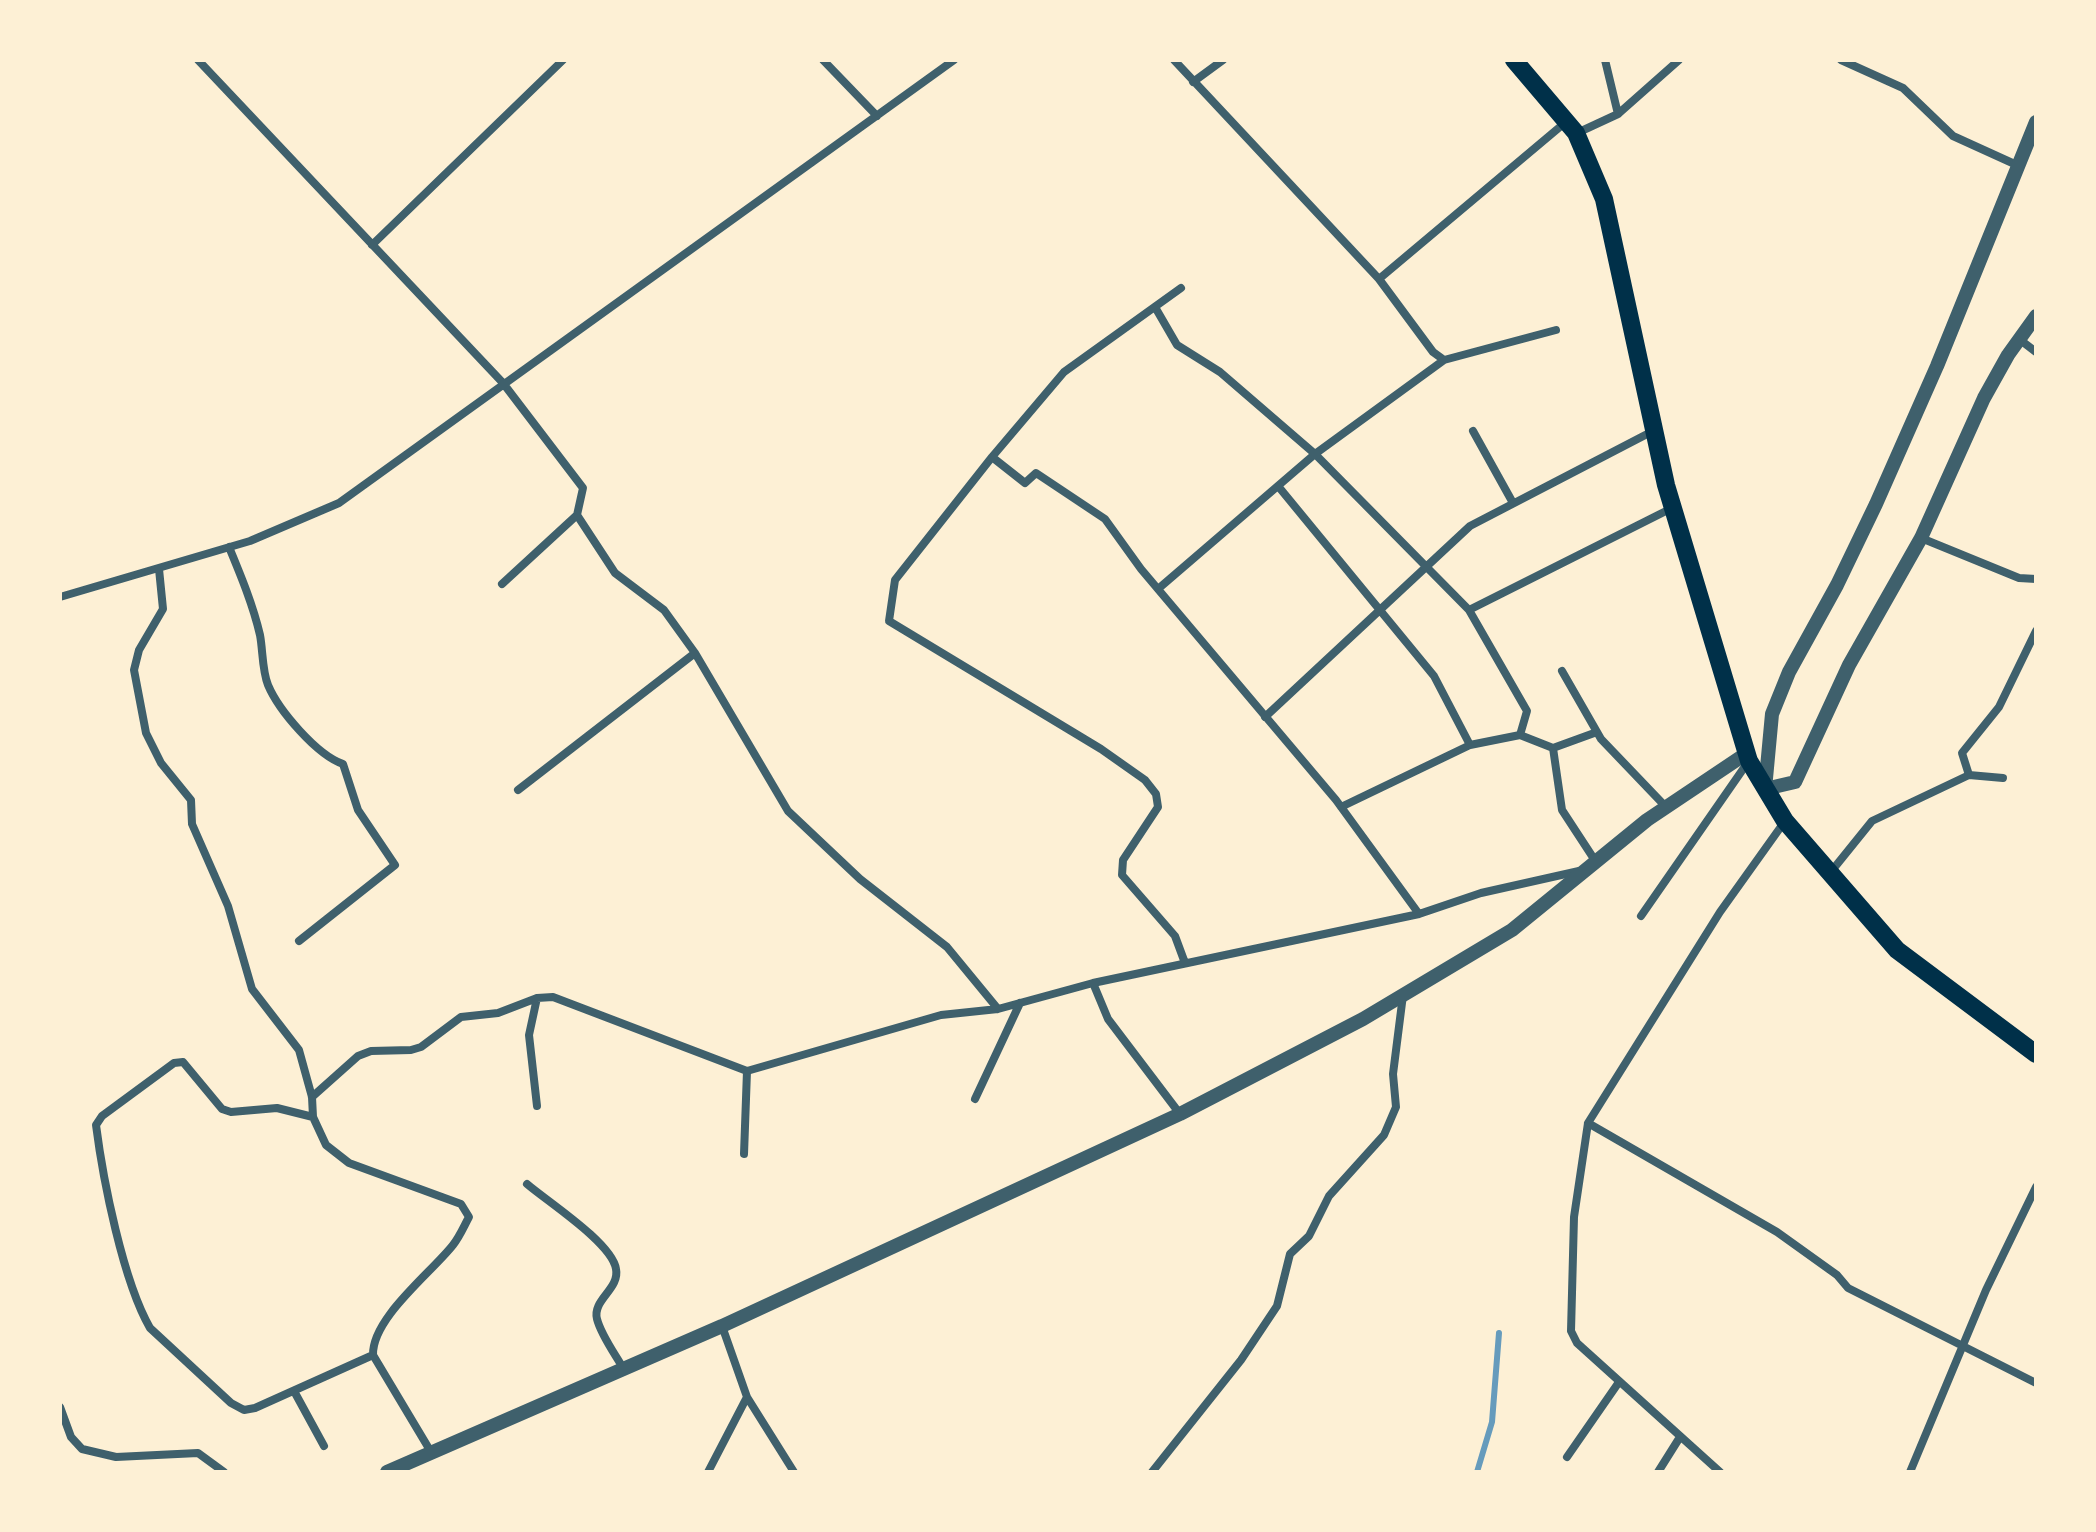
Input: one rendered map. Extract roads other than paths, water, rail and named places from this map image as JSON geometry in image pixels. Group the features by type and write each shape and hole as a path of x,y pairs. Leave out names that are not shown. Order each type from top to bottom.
{"main road":[{"path":"1514,60 1572,127 1604,199 1673,507 1748,757 1785,821 1897,950 2036,1054"}],"street":[{"path":"198,60 503,383 583,488 577,515 502,584"},
{"path":"372,245 563,60"},
{"path":"823,60 877,116"},
{"path":"60,597 229,547 339,503 954,60"},
{"path":"1174,60 1379,279 1433,352 1444,360"},
{"path":"1193,82 1223,60"},
{"path":"1605,60 1618,114"},
{"path":"1379,279 1572,127 1618,114 1679,60"},
{"path":"1841,60 1903,88 1953,136 2019,166"},
{"path":"2036,122 1876,504 1837,585 1789,672 1772,714 1765,789 1795,782 1849,665 1921,538 1984,398 2036,316"},
{"path":"1181,288 1064,372 895,580 889,621 1101,749 1145,780 1156,794 1158,807 1123,860 1122,875 1175,936 1185,963"},
{"path":"1155,307 1177,345 1220,372 1315,454 1469,610 1527,711 1520,735"},
{"path":"1158,589 1315,454 1444,360 1556,330"},
{"path":"2019,339 2036,352"},
{"path":"1265,717 1470,526 1654,430"},
{"path":"1473,431 1513,503"},
{"path":"992,457 1025,483 1036,473 1105,519 1158,589 1341,807 1419,914"},
{"path":"1278,486 1434,676 1470,745"},
{"path":"1469,610 1673,507"},
{"path":"577,515 615,573 664,610 695,653 788,811 860,879 947,947 998,1009"},
{"path":"1921,538 2019,578 2036,579"},
{"path":"229,547 248,593 260,636 266,681 277,702 320,753 343,764 358,810 395,865 299,941"},
{"path":"159,569 163,609 139,650 134,670 146,733 161,763 191,800 192,824 228,906 252,989 299,1050 312,1097 313,1117 326,1145 349,1163 461,1204 469,1217 454,1244 418,1281 373,1340 373,1355 431,1452"},
{"path":"1969,775 1962,753 1999,707 2036,631"},
{"path":"518,790 695,653"},
{"path":"1562,671 1597,732 1666,807"},
{"path":"1341,807 1470,745 1520,735 1553,748 1597,732"},
{"path":"1553,748 1562,810 1590,866"},
{"path":"387,1472 722,1326 1180,1114 1403,994 1512,930 1666,807 1748,757"},
{"path":"1641,916 1748,757"},
{"path":"1829,874 1872,821 1969,775 2003,778"},
{"path":"1720,1472 1577,1343 1571,1331 1574,1217 1588,1123 1720,912 1785,821"},
{"path":"312,1097 358,1056 371,1051 411,1050 461,1017 498,1013 537,998 553,997 747,1071 941,1015 998,1009 1093,983 1419,914 1481,893 1590,866"},
{"path":"1093,983 1108,1019 1180,1114"},
{"path":"1152,1472 1241,1360 1277,1306 1290,1254 1309,1236 1329,1196 1384,1135 1396,1107 1393,1074 1403,994"},
{"path":"537,998 529,1035 537,1106"},
{"path":"975,1099 1020,1003"},
{"path":"313,1117 277,1108 231,1112 222,1109 183,1062 174,1063 102,1116 96,1125 119,1233 141,1312 150,1328 231,1403 244,1410 373,1355"},
{"path":"744,1154 747,1071"},
{"path":"1588,1123 1777,1232 1837,1275 1848,1288 2036,1383"},
{"path":"527,1184 607,1250 616,1266 617,1280 597,1309 597,1319 623,1368"},
{"path":"1910,1472 1963,1345 2036,1187"},
{"path":"722,1326 747,1397 794,1472"},
{"path":"1567,1457 1619,1382"},
{"path":"294,1391 324,1446"},
{"path":"708,1472 747,1397"},
{"path":"60,1407 71,1437 82,1449 116,1457 198,1453 224,1472"},
{"path":"1658,1472 1680,1437"}],"waterway":[{"path":"1477,1472 1492,1422 1499,1333"}]}
